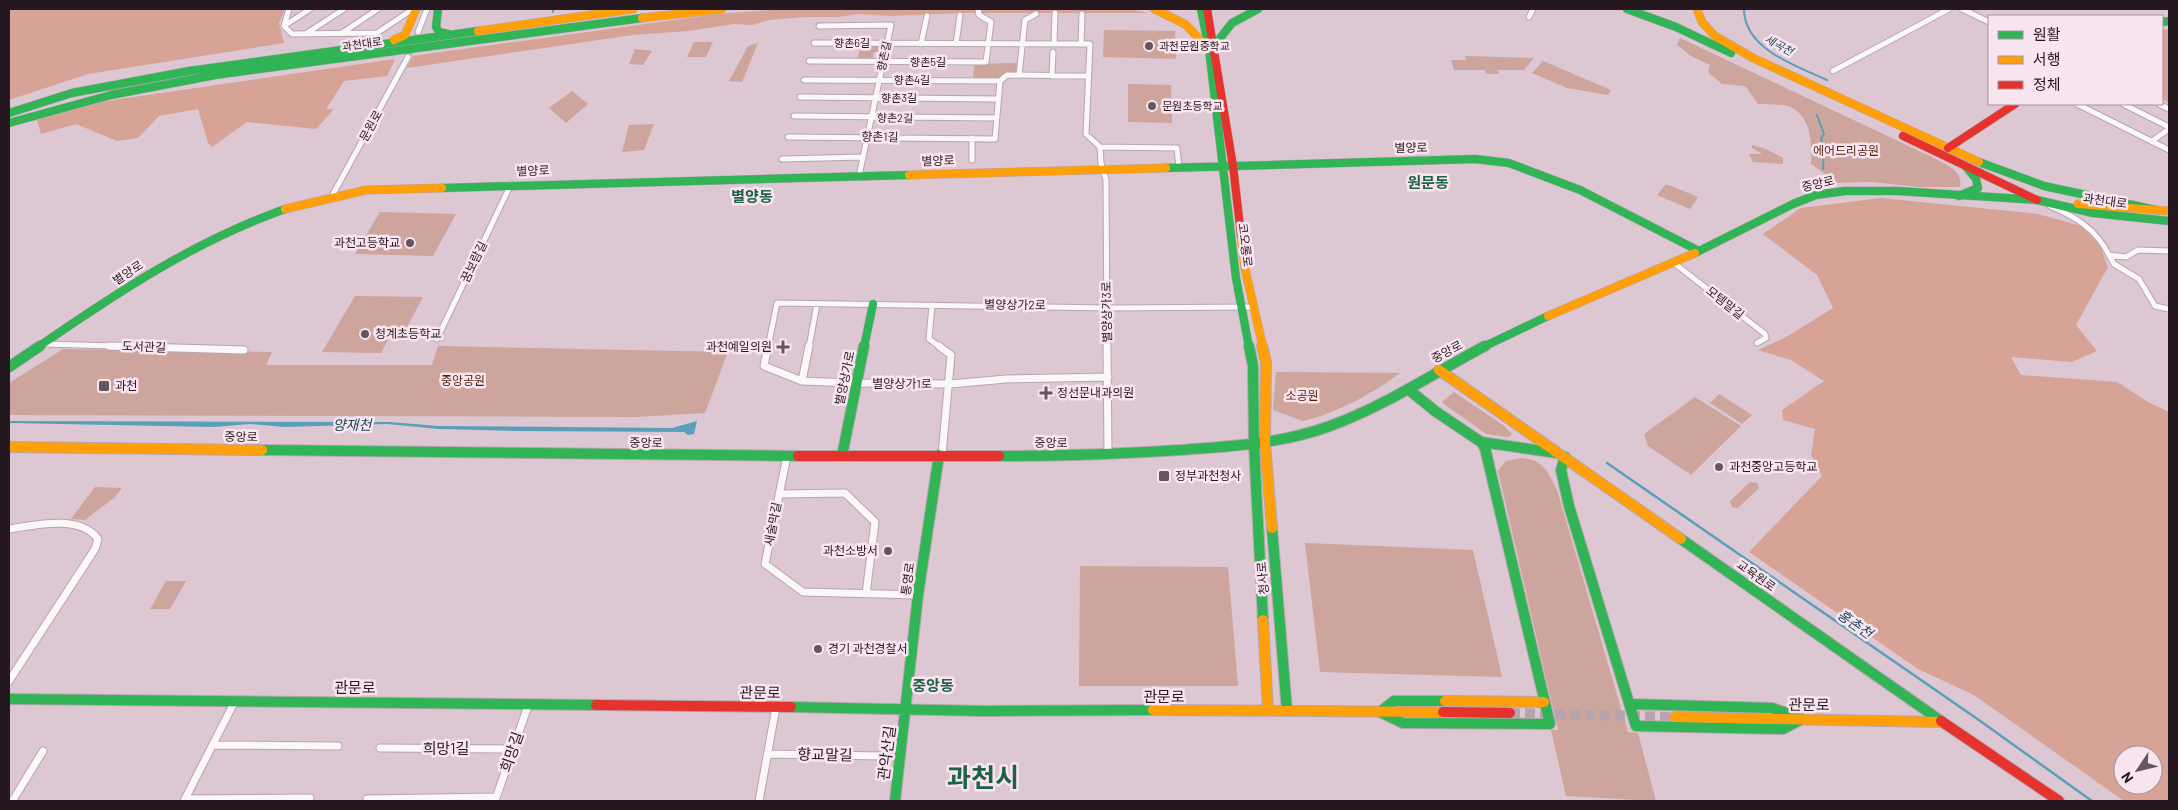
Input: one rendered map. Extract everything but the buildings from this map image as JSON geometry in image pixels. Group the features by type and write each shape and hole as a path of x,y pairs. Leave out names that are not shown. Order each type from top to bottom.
{"main road":[{"path":"387,43 405,35 414,9"},
{"path":"438,9 436,26 439,32 450,34"},
{"name":"과천대로","path":"9,113 72,93 138,80 634,9"},
{"name":"과천대로","path":"9,123 80,102 166,84 394,51 722,9"},
{"path":"1154,9 1170,14 1185,23 1200,34 1211,47"},
{"path":"1201,9 1211,47"},
{"path":"1207,9 1211,47"},
{"path":"1211,47 1228,25 1240,16 1258,9"},
{"path":"1627,9 1685,32 2038,200"},
{"path":"1696,11 1715,36 1753,58 2011,176 2077,196 2156,210"},
{"name":"청사로","path":"1211,47 1233,166 1245,269 1266,362 1265,443 1287,711"},
{"name":"코오롱로","path":"1211,47 1222,167 1241,308 1253,366 1254,445"},
{"path":"1948,148 2013,105"},
{"name":"별양로","path":"9,367 175,258 211,239 248,221 332,196 366,190 511,184 1475,159 1509,162 1580,190 1699,250"},
{"path":"1959,196 1978,188 1976,179 1970,170 1960,163"},
{"path":"2011,176 2034,193 2038,200"},
{"name":"중앙로","path":"9,447 842,456 1108,455 1254,445 1351,418 1528,324 1674,263 1793,204 1816,195 1846,191 2038,200"},
{"name":"과천대로","path":"2038,200 2169,221"},
{"path":"2105,211 2169,211"},
{"name":"별양상가로","path":"842,456 873,304"},
{"name":"교육원로","path":"1439,370 2059,801"},
{"path":"1408,389 1435,411 1481,442 1485,448 1509,559 1550,724 1403,724 1380,712 1394,701 1544,702"},
{"path":"1481,442 1562,455 1561,470 1569,506 1636,726 1783,729 1802,719"},
{"name":"청사로","path":"1254,445 1268,710"},
{"name":"통영로","path":"906,708 918,595 941,455"},
{"name":"관문로","path":"9,699 906,708 984,712 1268,710 1510,713"},
{"path":"1629,704 1772,708 1802,719"},
{"name":"관악산길","path":"895,801 906,708"},
{"name":"관문로","path":"1675,717 1944,722"}],"street":[{"path":"284,26 289,9"},
{"path":"284,26 310,9"},
{"path":"306,34 344,9"},
{"path":"341,34 378,9"},
{"path":"284,26 292,34 377,33 414,9"},
{"path":"418,32 427,9"},
{"path":"978,9 979,15 990,22 988,44"},
{"path":"1529,17 1533,9"},
{"path":"1833,71 1949,9"},
{"path":"1962,9 1988,22"},
{"path":"1054,44 1055,13"},
{"path":"1019,75 1025,20 1036,14"},
{"path":"1081,44 1082,14"},
{"path":"956,44 960,15"},
{"path":"921,44 927,16"},
{"name":"향촌길","path":"820,26 891,25 859,176"},
{"name":"향촌6길","path":"814,43 1090,44 1089,76"},
{"name":"향촌5길","path":"809,61 986,62 988,44"},
{"path":"1052,76 1053,52"},
{"name":"문원로","path":"332,196 408,57"},
{"name":"향촌4길","path":"804,80 1000,81 1007,75 1089,76"},
{"path":"1089,76 1086,134 1100,147 1177,148 1178,168"},
{"path":"996,118 1000,81"},
{"name":"향촌3길","path":"800,97 998,99"},
{"path":"2079,105 2169,150"},
{"path":"2124,105 2169,128 2152,141"},
{"name":"향촌2길","path":"794,116 996,118"},
{"name":"향촌1길","path":"788,136 995,139 996,118"},
{"path":"972,138 972,160"},
{"path":"1100,147 1101,163 1104,169"},
{"path":"782,159 863,157"},
{"name":"별양상가3로","path":"1104,169 1108,455"},
{"name":"꿈보람길","path":"437,340 511,184"},
{"path":"2038,200 2080,219 2098,235 2114,264 2139,279 2155,306 2169,309"},
{"path":"2109,255 2126,257 2138,250 2169,251"},
{"name":"모템말길","path":"1674,263 1765,334 1766,338 1757,343"},
{"name":"별양상가2로","path":"777,303 1107,308 1253,307"},
{"name":"별양상가1로","path":"777,303 764,366 802,381 857,384 950,384 1006,379 1108,377"},
{"path":"802,381 817,304"},
{"path":"932,305 929,339 951,355 950,384 941,455"},
{"name":"도서관길","path":"44,344 244,350"},
{"name":"새술막길","path":"787,456 765,564 803,592 918,595"},
{"name":"새술막길","path":"779,494 845,493 875,522 866,594"},
{"path":"9,529 44,524 83,526 95,532 98,539 95,549 9,681"},
{"path":"236,701 184,800 310,798"},
{"name":"희망길","path":"496,799 529,703"},
{"path":"759,801 776,707"},
{"path":"213,745 338,746"},
{"name":"희망1길","path":"380,748 513,749"},
{"path":"12,801 44,751"},
{"name":"향교말길","path":"768,754 882,756"},
{"path":"367,799 496,799"}],"green space":[{"path":"1104,30 1175,31 1176,59 1103,57"},
{"name":"에어드리공원","path":"1680,38 1936,159 1957,173 1960,187 1919,187 1871,182 1832,183 1824,173 1811,164 1811,141 1804,118 1799,113 1785,105 1758,104 1745,86 1722,84 1708,72 1710,65 1691,56 1677,45"},
{"path":"694,42 713,42 706,57 687,57"},
{"path":"758,43 742,82 729,81 748,46"},
{"path":"861,45 886,45 885,52 874,52 872,61 857,61"},
{"path":"635,49 652,51 643,65 629,64"},
{"path":"1465,56 1534,58 1524,70 1498,70 1499,74 1486,74 1485,70 1454,70 1451,60 1466,60"},
{"path":"1543,61 1611,90 1608,95 1567,88 1532,73"},
{"path":"1018,63 1017,73 999,80 973,79 974,64"},
{"path":"1128,84 1171,85 1172,123 1128,122"},
{"path":"572,91 588,104 566,123 549,108"},
{"path":"654,124 644,150 622,152 629,125"},
{"path":"1752,145 1766,149 1783,158 1783,164 1753,162 1749,154 1762,154 1752,148"},
{"path":"1666,184 1698,197 1690,209 1657,195"},
{"path":"380,212 456,214 433,256 355,254"},
{"path":"355,296 423,297 401,338 389,338 381,353 322,352"},
{"name":"중앙공원","path":"438,346 728,352 705,413 636,417 9,415 9,383 63,349 272,352 266,365 432,365"},
{"name":"소공원","path":"1276,372 1400,373 1354,402 1316,418 1303,421 1273,410"},
{"path":"1454,392 1503,425 1512,434 1509,437 1486,434 1442,402"},
{"path":"1719,394 1752,415 1742,424 1710,403"},
{"path":"1695,397 1741,426 1691,475 1648,446 1644,434"},
{"path":"1521,458 1534,461 1544,467 1557,490 1628,732 1638,733 1656,801 1566,796 1551,730 1558,730 1498,471 1506,461"},
{"path":"1750,482 1757,483 1759,488 1738,508 1732,507 1730,501"},
{"path":"95,487 122,488 115,497 85,520 71,519"},
{"path":"1305,543 1473,550 1502,677 1320,672"},
{"path":"1080,566 1228,567 1238,686 1079,686"},
{"path":"166,581 186,581 170,609 150,609"}],"shaded area":[{"path":"9,9 285,9 279,23 284,43 88,74 9,100"},
{"path":"785,9 1128,9 1148,13 964,13 890,16 858,14 837,17 804,17 769,20 752,25 734,24 688,31 633,35 407,68 413,56 717,14"},
{"path":"2169,29 2169,103 2163,100 2163,30"},
{"path":"395,59 387,76 344,81 326,109 334,109 316,129 247,122 212,147 208,143 198,109 159,116 138,138 117,141 76,124 41,134 37,120 106,101"},
{"path":"1881,198 2038,214 2081,226 2100,245 2108,267 2076,325 2097,351 2072,362 2011,357 2021,375 2117,382 2148,402 2169,412 2169,801 2124,801 2116,795 2163,795 2163,745 2113,745 2113,793 1974,695 1918,669 1749,552 1822,476 1811,455 1815,429 1783,420 1782,410 1824,381 1791,360 1758,350 1786,337 1833,308 1817,275 1763,234 1801,208"}],"water":[{"name":"양재천","path":"9,421 390,422 439,426 672,428 697,421 694,434 688,435 684,432 439,429 387,424 284,427 250,424 214,427 9,423"}],"waterway":[{"name":"세곡천","path":"1744,9 1746,23 1762,45 1787,62 1827,80"},
{"name":"세곡천","path":"1817,115 1824,134 1821,138 1824,149 1823,169"},
{"name":"홍촌천","path":"1607,463 1976,718 2092,801"}],"tunnel":[{"path":"408,57 418,32"},
{"path":"1510,713 1675,717"}],"traffic: fast":[{"path":"438,9 436,27 439,32 448,34"},
{"path":"1201,9 1209,49 1236,278 1253,366 1254,445 1263,620"},
{"path":"1214,46 1222,33 1232,23 1258,9"},
{"path":"1627,9 1676,27 1731,53"},
{"path":"9,123 111,95 215,75 642,18"},
{"path":"2163,22 2169,21"},
{"path":"9,113 72,93 189,71 478,31"},
{"path":"1166,168 1475,159 1509,163 1580,190 1699,251"},
{"path":"1979,162 2044,186 2088,197 2156,210"},
{"path":"1959,196 1978,188 1976,179 1967,168"},
{"path":"442,188 909,175"},
{"path":"1695,253 1793,204 1816,195 1845,191 1898,191 2037,200"},
{"path":"2037,200 2093,213 2169,221"},
{"path":"9,367 108,299 176,257 211,238 247,222 285,209"},
{"path":"842,456 873,304"},
{"path":"999,456 1044,456 1226,448 1291,438 1317,431 1352,417 1401,393 1498,339 1548,316"},
{"path":"1408,389 1435,411 1481,442 1557,453"},
{"path":"1445,701 1394,701 1380,712 1403,723 1550,724 1485,448 1481,442"},
{"path":"262,450 798,456"},
{"path":"895,801 918,595 939,455"},
{"path":"1565,457 1561,470 1569,506 1636,726 1783,729 1802,719"},
{"path":"1272,528 1287,711"},
{"path":"1681,539 1941,721"},
{"path":"9,699 596,705"},
{"path":"1629,704 1772,708 1795,716"},
{"path":"791,707 984,711 1153,710"}],"traffic: slow":[{"path":"394,40 405,35 416,9"},
{"path":"478,31 633,9"},
{"path":"642,18 722,9"},
{"path":"1154,9 1192,29 1209,49"},
{"path":"1697,9 1702,22 1715,36 1753,58 1979,162"},
{"path":"909,175 1166,168"},
{"path":"285,209 366,190 442,188"},
{"path":"2078,204 2169,211"},
{"path":"1241,235 1245,269 1266,362 1265,443 1272,528"},
{"path":"1548,316 1695,253"},
{"path":"1439,370 1681,539"},
{"path":"9,447 262,450"},
{"path":"1263,620 1268,710"},
{"path":"1445,701 1544,702"},
{"path":"1153,710 1443,712"},
{"path":"1675,717 1941,722"}],"traffic: jam":[{"path":"1207,9 1233,166 1241,235"},
{"path":"1948,148 2013,105"},
{"path":"1903,136 2037,200"},
{"path":"798,456 999,456"},
{"path":"596,705 791,707"},
{"path":"1443,712 1510,713"},
{"path":"1941,721 2059,801"}],"place":[{"name":"과천문원중학교","path":"1149,46"},
{"name":"문원초등학교","path":"1152,106"},
{"name":"과천고등학교","path":"410,243"},
{"name":"청계초등학교","path":"365,334"},
{"name":"과천예일의원","path":"783,347"},
{"name":"과천","path":"104,386"},
{"name":"정선문내과의원","path":"1046,393"},
{"name":"과천중앙고등학교","path":"1719,467"},
{"name":"정부과천청사","path":"1164,476"},
{"name":"과천소방서","path":"888,551"},
{"name":"경기 과천경찰서","path":"818,649"}],"district":[{"name":"원문동","path":"1428,183"},
{"name":"별양동","path":"752,197"},
{"name":"중앙동","path":"933,686"},
{"name":"과천시","path":"983,778"}]}
